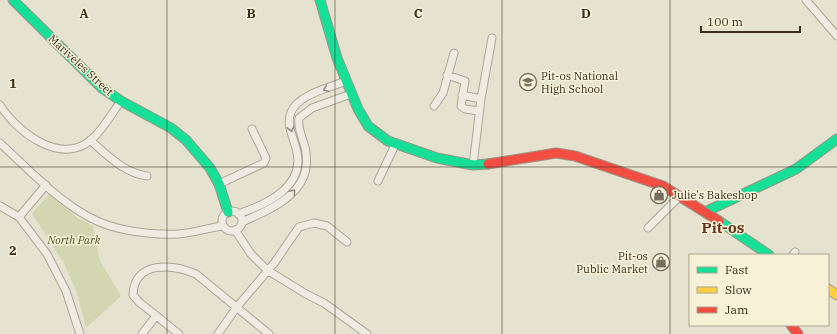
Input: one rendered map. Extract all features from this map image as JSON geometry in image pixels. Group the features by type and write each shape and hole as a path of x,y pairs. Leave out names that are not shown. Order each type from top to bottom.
{"main road":[{"name":"Mariveles Street","path":"13,0 102,88 121,101 171,128 186,140 207,163 219,184 228,212"},
{"path":"320,0 329,33 351,94 368,126 381,137 395,145 437,158 473,165 497,163 556,153 576,156 663,186 768,254"},
{"path":"705,212 796,169 837,139"},
{"path":"792,326 798,334"}],"street":[{"path":"806,0 835,34 837,42"},
{"path":"473,165 479,111 492,38"},
{"path":"434,106 443,93 454,53"},
{"path":"447,76 465,81 461,106 465,109 479,111"},
{"path":"236,230 228,230 223,226 222,219 228,212 238,214 276,202 288,188 297,169 297,150 289,122 291,112 306,97 346,81"},
{"path":"236,230 242,222 294,193 304,176 306,151 298,126 299,118 312,108 351,94"},
{"path":"462,95 481,99"},
{"path":"306,97 312,108"},
{"path":"0,105 15,124 40,142 52,147 70,148 90,140 121,101"},
{"path":"219,184 264,163 266,158 252,129"},
{"path":"90,140 113,160 136,175 146,176"},
{"path":"0,143 46,185 90,218 103,223 134,231 180,234 223,226"},
{"path":"378,181 395,145"},
{"path":"19,217 46,185"},
{"path":"648,228 680,196"},
{"path":"0,206 19,217 41,244 66,291 80,334"},
{"path":"238,214 242,222"},
{"path":"218,334 236,308 268,270 299,228 314,222 327,226 347,242"},
{"path":"236,230 251,254 268,270 306,294 324,303 367,334"},
{"path":"179,334 139,302 133,295 134,283 142,274 154,268 168,267 186,270 196,274 245,316 269,334"},
{"path":"142,334 156,316"}],"green space":[{"name":"North Park","path":"50,193 78,218 93,226 100,261 121,296 86,328 77,293 64,263 32,214"}],"traffic: fast":[{"path":"13,0 102,88 121,101 171,128 186,140 210,168 219,184 228,212"},
{"path":"320,0 337,58 358,109 368,126 388,141 437,158 473,165 488,164"},
{"path":"705,212 796,169 837,139"},
{"path":"719,221 768,254"}],"traffic: slow":[{"path":"829,290 837,295"}],"traffic: jam":[{"path":"488,164 556,153 575,156 663,186 719,221"},
{"path":"792,326 798,334"}],"place":[{"name":"Pit-os National High School","path":"528,82"},
{"name":"Julie's Bakeshop","path":"659,195"},
{"name":"Pit-os Public Market","path":"661,262"}],"district":[{"name":"Pit-os","path":"723,228"}]}
